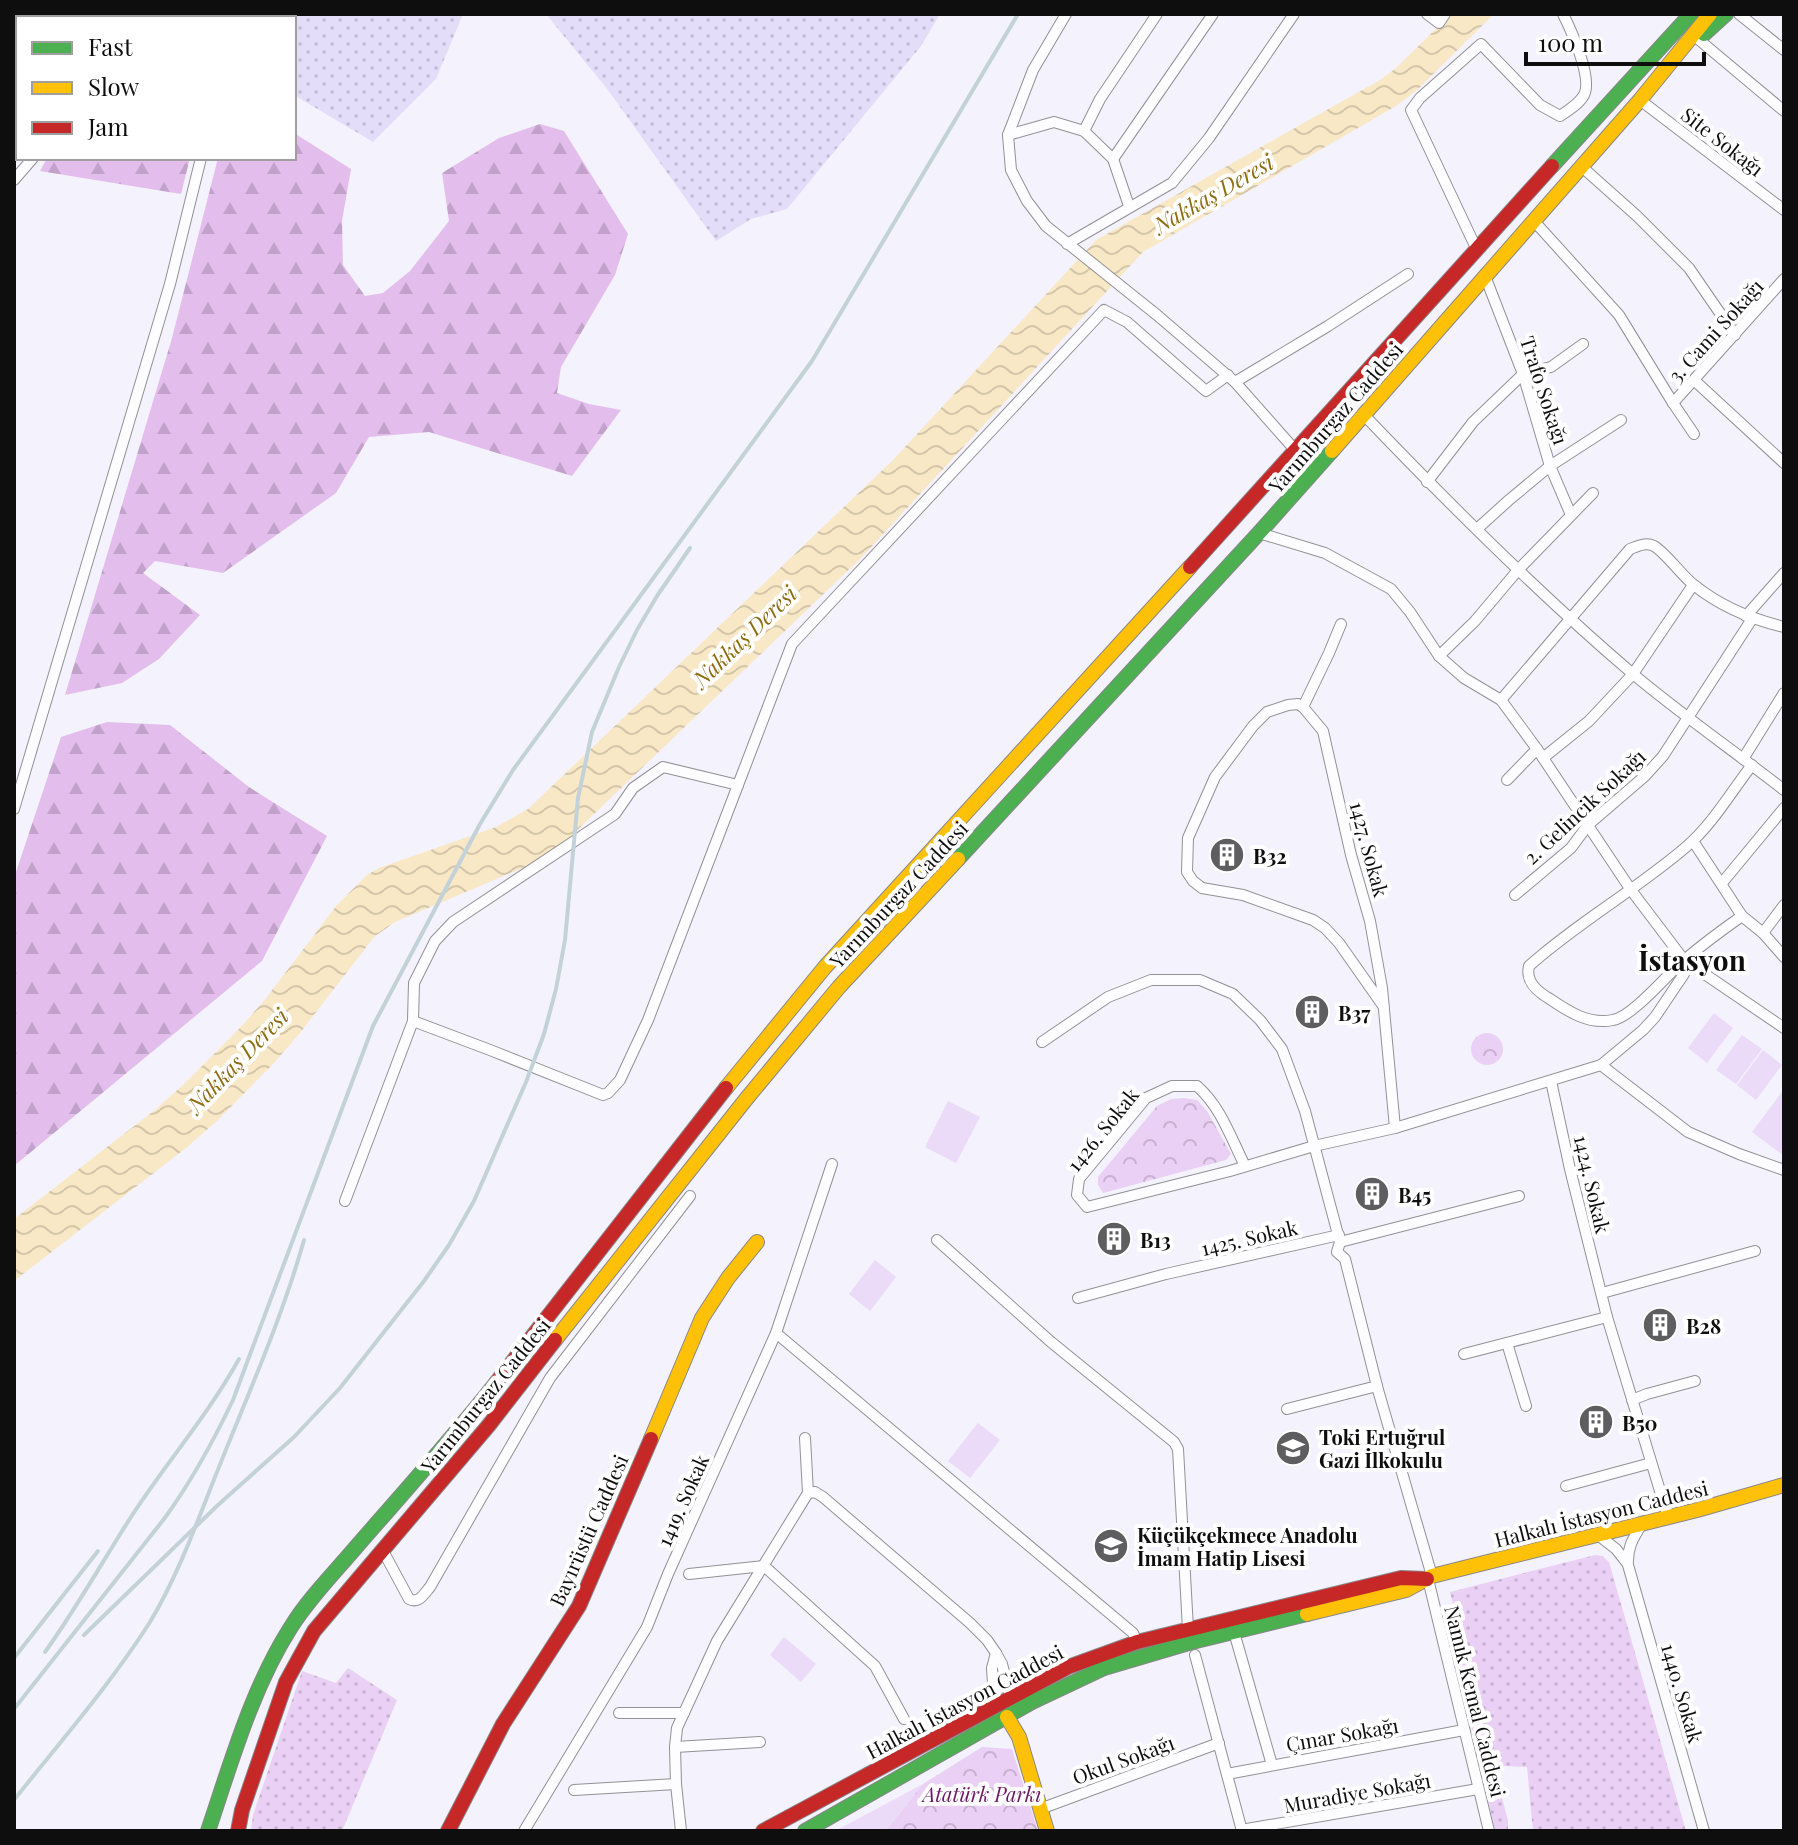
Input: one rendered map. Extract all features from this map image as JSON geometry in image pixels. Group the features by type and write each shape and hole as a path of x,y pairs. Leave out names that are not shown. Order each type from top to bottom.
{"main road":[{"path":"1657,51 1680,14"},
{"path":"1657,51 1691,14"},
{"path":"1683,49 1710,14"},
{"path":"1683,49 1726,14"},
{"name":"Yarımburgaz Caddesi","path":"238,1831 242,1810 286,1682 314,1631 489,1425 609,1270 839,987 1259,533 1683,49"},
{"name":"Yarımburgaz Caddesi","path":"208,1831 271,1662 292,1625 472,1414 719,1097 825,967 1657,51"},
{"path":"1345,397 1364,415"},
{"name":"Bayırüstü Caddesi","path":"448,1831 503,1724 579,1606 702,1318 757,1242"},
{"name":"Halkalı İstasyon Caddesi","path":"763,1831 1068,1667 1137,1642 1192,1642 1234,1632 1406,1590 1430,1578 1784,1485"},
{"path":"366,1536 382,1549"},
{"name":"Halkalı İstasyon Caddesi","path":"805,1831 1032,1702 1104,1668 1401,1578 1430,1578"},
{"path":"983,1713 1007,1717 1019,1737 1047,1831"},
{"path":"781,1831 846,1794 863,1777"}],"street":[{"path":"1066,14 1033,70 1008,135 1011,170 1027,201 1046,226 1231,378 1296,451"},
{"path":"1084,131 1100,99 1157,14"},
{"path":"1113,159 1213,14"},
{"path":"1427,14 1439,23 1445,14"},
{"path":"1477,250 1411,110 1420,98 1481,44 1540,105 1560,116 1578,103 1586,91 1575,38 1563,14"},
{"path":"1739,14 1784,50"},
{"path":"1067,244 1172,183 1209,138 1291,15"},
{"path":"1698,39 1784,111"},
{"name":"Site Sokağı","path":"1640,100 1784,210"},
{"path":"1008,135 1054,122 1084,131 1113,159 1129,206"},
{"path":"14,180 31,160"},
{"path":"14,809 170,284 201,160"},
{"path":"1582,167 1689,268 1735,335"},
{"path":"1534,221 1619,315 1694,434"},
{"path":"413,1021 603,1095 608,1093 620,1080 648,1020 792,644 1104,310 1127,322 1206,391 1328,326 1408,274"},
{"name":"Trafo Sokağı","path":"1485,276 1523,374 1550,466 1571,515"},
{"name":"3. Cami Sokağı","path":"1673,403 1784,279"},
{"path":"1427,482 1473,422 1523,374 1551,367 1583,344"},
{"path":"1695,381 1784,463"},
{"path":"1364,415 1427,482 1571,619 1633,674 1784,790"},
{"path":"1477,529 1550,466 1621,420"},
{"path":"1439,656 1593,493"},
{"path":"1259,533 1325,553 1391,589 1439,656 1464,678 1501,700 1631,890 1684,960 1783,1025"},
{"path":"1501,700 1630,549 1643,544 1653,546 1693,585 1722,605 1784,627"},
{"name":"2. Gelincik Sokağı","path":"1515,895 1571,848 1588,825 1645,776 1663,756 1749,617 1784,573"},
{"path":"1507,780 1540,753 1589,721 1633,674 1693,585"},
{"path":"1303,707 1341,624"},
{"path":"1742,916 1684,960 1635,1007 1616,1020 1594,1021 1569,1012 1538,991 1528,975 1529,966 1556,942 1631,890 1693,841 1747,762 1784,693"},
{"name":"1427. Sokak","path":"1384,1007 1339,943 1312,919 1243,895 1202,888 1187,872 1188,838 1215,777 1267,712 1298,704 1323,731 1351,855 1370,921 1382,988 1384,1007 1395,1128"},
{"path":"345,1201 413,1021 414,983 435,941 453,922 615,814 633,788 663,767 738,785"},
{"path":"1722,883 1784,808"},
{"path":"1693,841 1742,916 1763,933 1784,957"},
{"path":"1763,933 1784,905"},
{"name":"1426. Sokak","path":"1245,1166 1208,1096 1197,1086 1172,1086 1146,1098 1079,1179 1077,1195 1087,1207 1245,1166 1314,1146 1395,1128 1601,1065 1655,1017 1684,974"},
{"path":"1042,1042 1108,997 1151,980 1200,980 1233,994 1260,1020 1282,1049 1305,1111 1340,1238 1349,1250 1345,1259 1430,1578"},
{"path":"1601,1065 1688,1132 1784,1170"},
{"name":"1424. Sokak","path":"1551,1081 1607,1317 1668,1517"},
{"name":"1419. Sokak","path":"524,1831 647,1627 776,1333 832,1164"},
{"path":"382,1549 409,1599 419,1600 430,1587 550,1378 690,1196"},
{"name":"1425. Sokak","path":"1078,1298 1166,1274 1519,1196"},
{"path":"937,1240 1051,1342 1174,1442 1178,1449 1192,1642 1242,1831"},
{"path":"1602,1293 1755,1251"},
{"path":"1464,1354 1607,1317"},
{"path":"776,1333 1133,1633 1137,1642"},
{"path":"1507,1343 1526,1406"},
{"path":"1632,1400 1695,1381"},
{"path":"1287,1409 1377,1386"},
{"path":"681,1831 676,1784 677,1728 717,1641 808,1493 805,1438"},
{"path":"1566,1486 1651,1463"},
{"path":"808,1493 815,1492 823,1497 857,1524 987,1640 1002,1664 1010,1697"},
{"path":"1628,1565 1630,1544 1642,1524"},
{"name":"1440. Sokak","path":"1598,1535 1616,1549 1628,1565 1704,1831"},
{"path":"689,1574 764,1566 875,1666 904,1719"},
{"name":"Namık Kemal Caddesi","path":"1430,1578 1489,1831"},
{"path":"1234,1632 1272,1765"},
{"path":"983,1713 994,1700 992,1668 996,1653"},
{"path":"619,1713 684,1713"},
{"name":"Çınar Sokağı","path":"1227,1774 1464,1730"},
{"path":"675,1747 760,1742"},
{"name":"Okul Sokağı","path":"1040,1809 1219,1743"},
{"path":"574,1790 676,1784"},
{"name":"Muradiye Sokağı","path":"1242,1831 1478,1789"}],"shaded area":[{"path":"463,14 436,79 373,142 296,96 296,16 270,16"},
{"path":"546,14 940,14 921,46 787,209 751,219 716,241 608,90"},
{"path":"1714,1013 1733,1028 1707,1063 1688,1048"},
{"path":"1742,1035 1762,1049 1736,1084 1716,1070"},
{"path":"1763,1050 1782,1065 1756,1100 1737,1085"},
{"path":"1784,1089 1784,1156 1752,1132"},
{"path":"948,1101 980,1117 956,1163 925,1147"},
{"path":"875,1260 896,1277 870,1311 849,1294"},
{"path":"978,1423 1000,1440 970,1478 948,1461"},
{"path":"784,1637 816,1664 801,1682 770,1655"},
{"path":"923,1784 885,1831 835,1831"}],"green space":[{"path":"540,124 564,131 628,234 615,275 561,367 557,393 589,404 621,410 572,476 429,432 369,437 336,493 223,573 155,561 143,573 200,615 159,659 122,683 65,695 172,338 217,160 296,160 296,134 351,169 342,221 343,265 365,296 383,293 410,271 449,221 442,173 499,138"},
{"path":"46,160 190,160 181,194 40,171"},
{"path":"107,722 170,725 249,787 327,836 262,961 14,1166 14,878 61,737"},
{"path":"1487,1033 1498,1038 1503,1049 1498,1060 1487,1065 1476,1060 1471,1049 1476,1038"},
{"path":"1171,1099 1197,1100 1207,1111 1231,1154 1226,1160 1103,1193 1098,1177 1157,1106"},
{"path":"1595,1555 1609,1562 1686,1831 1533,1831 1527,1767 1504,1766 1496,1775 1508,1831 1495,1831 1445,1611 1454,1608 1450,1592"},
{"path":"348,1668 397,1700 342,1831 251,1831 253,1815 302,1671 336,1683"},
{"name":"Atatürk Parkı","path":"982,1747 1012,1749 1038,1831 885,1831 923,1784"}],"water":[{"name":"Nakkaş Deresi","path":"1451,14 1494,14 1417,90 1396,106 1143,252 862,557 570,837 532,864 395,922 374,937 300,1033 217,1121 14,1281 14,1219 184,1084 263,1002 337,905 367,875 496,827 528,809 893,460 1096,240 1380,80"}],"railway":[{"path":"14,1709 164,1519 218,1431 233,1400 373,1026 480,824 513,770 812,361 1018,14"},
{"path":"84,1635 218,1505 294,1437 340,1388 424,1281 474,1201 526,1082 556,989 565,940 578,798 592,732 637,630 690,548"},
{"path":"14,1800 118,1668 150,1622 170,1585 264,1355 304,1240"},
{"path":"45,1652 131,1517 214,1400 239,1359"},
{"path":"14,1658 98,1551"}],"traffic: fast":[{"path":"1552,166 1691,14"},
{"path":"1704,34 1726,14"},
{"path":"958,859 1332,451"},
{"path":"208,1831 254,1700 291,1627 314,1595 496,1383"},
{"path":"805,1831 1032,1702 1104,1668 1192,1642 1307,1614"}],"traffic: slow":[{"path":"1332,451 1640,100 1710,14"},
{"path":"726,1088 825,967 1190,567"},
{"path":"555,1340 839,987 958,859"},
{"path":"651,1439 702,1318 757,1242"},
{"path":"1307,1614 1406,1590 1432,1576 1697,1510 1784,1485"},
{"path":"1007,1717 1019,1737 1047,1831"}],"traffic: jam":[{"path":"1190,567 1552,166"},
{"path":"496,1383 726,1088"},
{"path":"238,1831 242,1810 286,1682 314,1631 489,1425 555,1340"},
{"path":"448,1831 503,1724 579,1606 651,1439"},
{"path":"763,1831 1068,1667 1137,1642 1401,1578 1427,1579"}],"place":[{"name":"B32","path":"1227,855"},
{"name":"B37","path":"1312,1012"},
{"name":"B45","path":"1372,1194"},
{"name":"B13","path":"1114,1239"},
{"name":"B28","path":"1660,1325"},
{"name":"B50","path":"1596,1422"},
{"name":"Toki Ertuğrul Gazi İlkokulu","path":"1293,1448"},
{"name":"Küçükçekmece Anadolu İmam Hatip Lisesi","path":"1111,1546"}],"district":[{"name":"İstasyon","path":"1692,959"}]}
